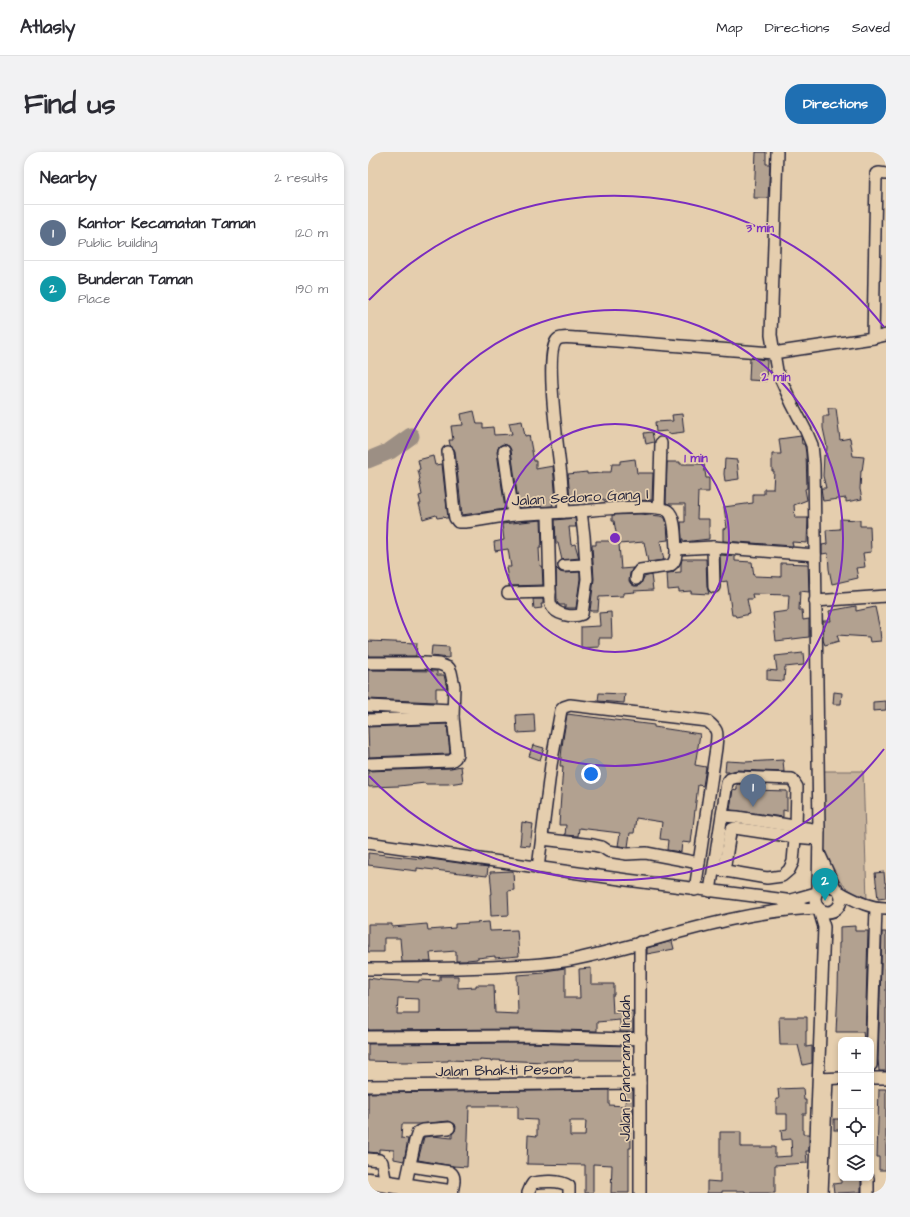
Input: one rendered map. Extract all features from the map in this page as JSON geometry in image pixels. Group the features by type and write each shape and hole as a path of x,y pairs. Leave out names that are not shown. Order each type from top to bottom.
{"highway":[{"path":"368,1181 386,1184 404,1190 446,1193"}],"street":[{"path":"777,152 771,335 773,353 782,385 798,413 812,445 814,465 818,835 817,892 815,901 824,927 822,1193"},
{"path":"873,338 876,174 886,174"},
{"path":"564,512 553,400 553,353 554,345 558,339 562,338 773,353 886,335"},
{"path":"659,508 661,443"},
{"path":"504,451 513,515"},
{"name":"Jalan Sedoro Gang I","path":"448,452 455,520 458,522 513,515 548,514 640,507 659,508 667,510 672,515 674,521 676,549"},
{"path":"548,514 550,603 558,613 576,617 582,614 586,580 581,511"},
{"path":"636,579 640,570 668,566 672,564 675,559 676,549 713,547 815,555"},
{"path":"713,547 714,587"},
{"path":"564,566 586,565"},
{"path":"508,593 550,592"},
{"path":"815,601 886,596"},
{"path":"368,663 424,663 439,664 449,668 452,672 454,686 453,714 457,754 451,761 368,764"},
{"path":"538,868 551,765 561,710 564,707 570,705 707,721 714,726 717,731 716,748 695,890"},
{"path":"368,706 453,714"},
{"path":"368,720 453,714"},
{"path":"737,777 792,779 797,787 793,862 790,870 782,876 767,878 719,870 722,816 727,783 730,779 737,777"},
{"path":"722,816 737,817 795,832"},
{"path":"710,891 719,870 732,829 795,832 818,835"},
{"path":"542,839 593,845 602,847 608,851 627,854 646,853 699,863"},
{"path":"368,843 695,890 786,900 805,908"},
{"path":"818,851 841,900 823,951"},
{"path":"767,913 786,900 817,892 826,886 877,908"},
{"path":"368,969 458,969 532,965 574,959 701,926 767,913 805,908 819,909 827,913 837,909 877,908"},
{"path":"872,1037 877,908"},
{"name":"Jalan Panorama Indah","path":"640,942 640,1193"},
{"path":"368,1037 527,1036 627,1039 641,1038"},
{"path":"822,1079 838,1078"},
{"path":"874,1078 886,1078"},
{"path":"814,1193 822,1079"},
{"name":"Jalan Bhakti Pesona","path":"368,1086 640,1083"},
{"path":"404,1190 418,1132 422,1130 449,1128"},
{"path":"368,1158 380,1160 382,1162 386,1184"},
{"path":"410,1166 452,1173 454,1178 446,1193"},
{"path":"868,1181 868,1193"},
{"path":"528,1193 534,1183 552,1182 564,1183 569,1186 569,1193"}],"shaded area":[{"path":"821,771 863,771 867,901 856,896 837,879 821,850"}],"building":[{"path":"756,152 766,152 766,164 770,164 768,198 754,198"},
{"path":"750,358 767,360 766,381 749,380"},
{"path":"828,408 836,408 840,440 850,438 853,456 864,457 861,471 860,489 862,499 846,502 846,498 823,501 821,488 826,488 823,476 824,455 826,456 827,447 823,428 823,416 829,416"},
{"path":"474,411 477,424 483,424 483,428 493,427 494,435 512,434 509,423 522,421 525,436 529,435 534,461 536,461 536,469 553,466 556,501 552,502 553,506 519,508 511,450 509,446 503,444 499,446 497,452 505,509 462,515 455,451 450,445 449,440 453,440 451,426 463,425 461,414"},
{"path":"682,414 684,432 668,434 667,431 656,432 655,422 673,421 672,415"},
{"path":"652,432 654,442 646,444 644,433"},
{"path":"801,436 802,444 804,444 806,453 807,488 805,489 807,500 794,505 795,518 808,518 807,543 792,542 793,546 723,541 723,529 727,528 724,507 753,503 753,494 764,494 764,489 773,489 774,471 772,471 772,454 781,454 779,439"},
{"path":"433,456 435,465 442,464 448,518 437,518 436,515 423,519 419,504 421,504 419,496 422,495 419,480 418,470 420,469 418,460"},
{"path":"635,459 637,473 653,473 652,500 610,502 610,500 604,501 604,499 581,501 581,499 570,500 568,474 611,472 612,464 620,464 620,461"},
{"path":"725,459 737,460 739,479 725,481"},
{"path":"667,462 680,462 680,464 704,464 706,478 709,478 709,492 698,492 697,519 709,519 709,539 684,542 684,540 682,540 681,522 685,522 685,504 666,503"},
{"path":"640,514 665,518 668,540 660,541 664,560 648,562 644,542 619,544 621,569 633,568 630,573 629,581 634,586 638,586 641,584 644,577 651,575 653,590 623,593 623,596 599,597 598,611 590,611 594,579 592,545 596,545 596,541 610,541 609,539 617,538 614,521 612,521 612,515"},
{"path":"575,518 576,527 569,527 571,545 575,544 579,558 562,560 558,543 556,543 555,520"},
{"path":"840,519 860,520 860,526 870,526 871,552 863,553 865,567 856,568 858,578 832,584 828,553 822,554 822,545 827,544 826,530 840,529"},
{"path":"541,520 542,544 540,545 541,548 539,548 543,585 509,586 506,567 511,567 508,549 495,551 494,542 504,540 502,524"},
{"path":"720,555 735,556 735,561 752,562 754,576 781,577 781,563 808,564 809,592 800,591 799,610 802,610 803,620 809,619 809,637 776,641 773,613 788,611 789,595 752,594 753,599 747,599 750,614 736,617 735,615 732,615 727,581 721,582"},
{"path":"682,559 706,559 707,587 709,594 691,593 691,591 679,592 679,589 668,590 667,573 681,572"},
{"path":"556,568 560,572 564,573 580,572 576,608 565,608 565,605 559,605 557,602"},
{"path":"533,599 543,599 543,604 541,604 542,608 534,609"},
{"path":"856,606 856,611 875,607 881,641 870,642 869,637 837,635 839,641 825,645 823,640 823,621 831,621 829,611"},
{"path":"611,612 612,638 599,638 599,647 581,648 581,627 600,626 599,613"},
{"path":"368,641 417,643 416,656 368,656"},
{"path":"432,646 449,647 449,658 431,656"},
{"path":"803,653 804,665 785,667 784,681 767,680 767,670 777,671 775,656"},
{"path":"368,670 437,671 437,675 444,675 447,688 436,688 436,702 368,699"},
{"path":"834,692 842,693 841,704 833,704"},
{"path":"599,693 625,694 624,703 598,701"},
{"path":"886,701 886,710 873,711 873,702"},
{"path":"534,714 535,732 517,733 516,715"},
{"path":"567,714 654,725 654,727 700,734 695,765 706,767 703,786 698,785 691,843 682,842 681,852 667,850 668,840 660,839 662,822 636,818 634,833 630,833 628,847 618,846 620,833 579,828 578,836 565,835 566,825 559,825 563,766 560,766"},
{"path":"447,724 449,754 369,757 368,727"},
{"path":"533,745 544,748 540,760 529,756"},
{"path":"783,760 784,772 737,770 725,772 726,761 745,762"},
{"path":"461,766 463,782 448,784 425,783 369,787 368,785 368,771 451,768"},
{"path":"737,784 753,785 753,790 787,791 787,811 783,810 783,817 730,810 733,789 737,790"},
{"path":"522,822 533,824 530,846 520,845"},
{"path":"368,853 423,858 488,867 487,876 417,868 417,871 368,865"},
{"path":"513,871 514,890 508,891 509,915 491,916 490,894 492,894 490,872"},
{"path":"884,872 886,898 878,899 875,873"},
{"path":"489,922 490,931 517,930 519,956 495,958 495,956 467,961 456,961 456,951 430,953 431,962 402,962 400,938 384,938 384,952 368,952 368,924 392,924 392,927 427,924 428,930 455,928 455,924"},
{"path":"855,926 855,931 868,931 865,1037 864,1037 863,1032 836,1032 840,927"},
{"path":"882,932 886,932 886,1071 879,1071 878,1059"},
{"path":"672,941 674,949 647,954 647,948"},
{"path":"565,968 565,998 580,998 579,969 591,968 591,984 614,984 614,995 612,995 613,1013 633,1011 633,1032 620,1032 620,1020 597,1022 597,1031 527,1029 368,1030 368,978 419,982 419,980 440,981 440,976 458,976 458,988 476,987 476,985 494,985 495,1013 518,1014 517,975 545,973 545,971","holes":["398,998 419,999 419,1014 397,1014"]},
{"path":"779,1017 807,1017 806,1047 812,1046 812,1063 803,1065 798,1045 780,1045"},
{"path":"527,1043 629,1046 629,1060 574,1060 546,1062 493,1060 404,1062 368,1061 368,1044"},
{"path":"803,1088 804,1100 806,1100 806,1114 803,1114 803,1134 809,1134 809,1151 806,1151 807,1163 775,1165 775,1193 722,1191 722,1193 707,1193 707,1181 720,1182 720,1132 741,1132 741,1147 775,1147 775,1157 792,1156 791,1139 782,1140 781,1130 787,1129 787,1114 776,1114 776,1099 779,1099 778,1089"},
{"path":"879,1089 886,1089 886,1170 879,1170 879,1157 877,1157"},
{"path":"609,1090 609,1105 625,1106 626,1090 633,1090 633,1113 622,1113 622,1130 630,1130 631,1140 631,1148 629,1148 629,1193 611,1193 612,1165 593,1164 593,1193 585,1193 585,1165 527,1164 528,1135 537,1136 537,1120 518,1119 518,1106 469,1106 467,1167 418,1160 424,1137 432,1136 452,1138 452,1134 456,1127 455,1124 449,1121 402,1124 401,1138 408,1139 404,1161 394,1159 394,1150 379,1149 379,1153 368,1152 368,1093","holes":["570,1121 586,1121 585,1136 570,1136"]},
{"path":"834,1119 838,1119 838,1130 834,1130"},
{"path":"841,1181 861,1181 861,1192 834,1193 833,1184 841,1183"}],"waterway":[{"path":"368,460 390,451 411,436"}],"place":[{"name":"Kantor Kecamatan Taman","path":"753,807"},
{"name":"Bunderan Taman","path":"825,901"}]}
